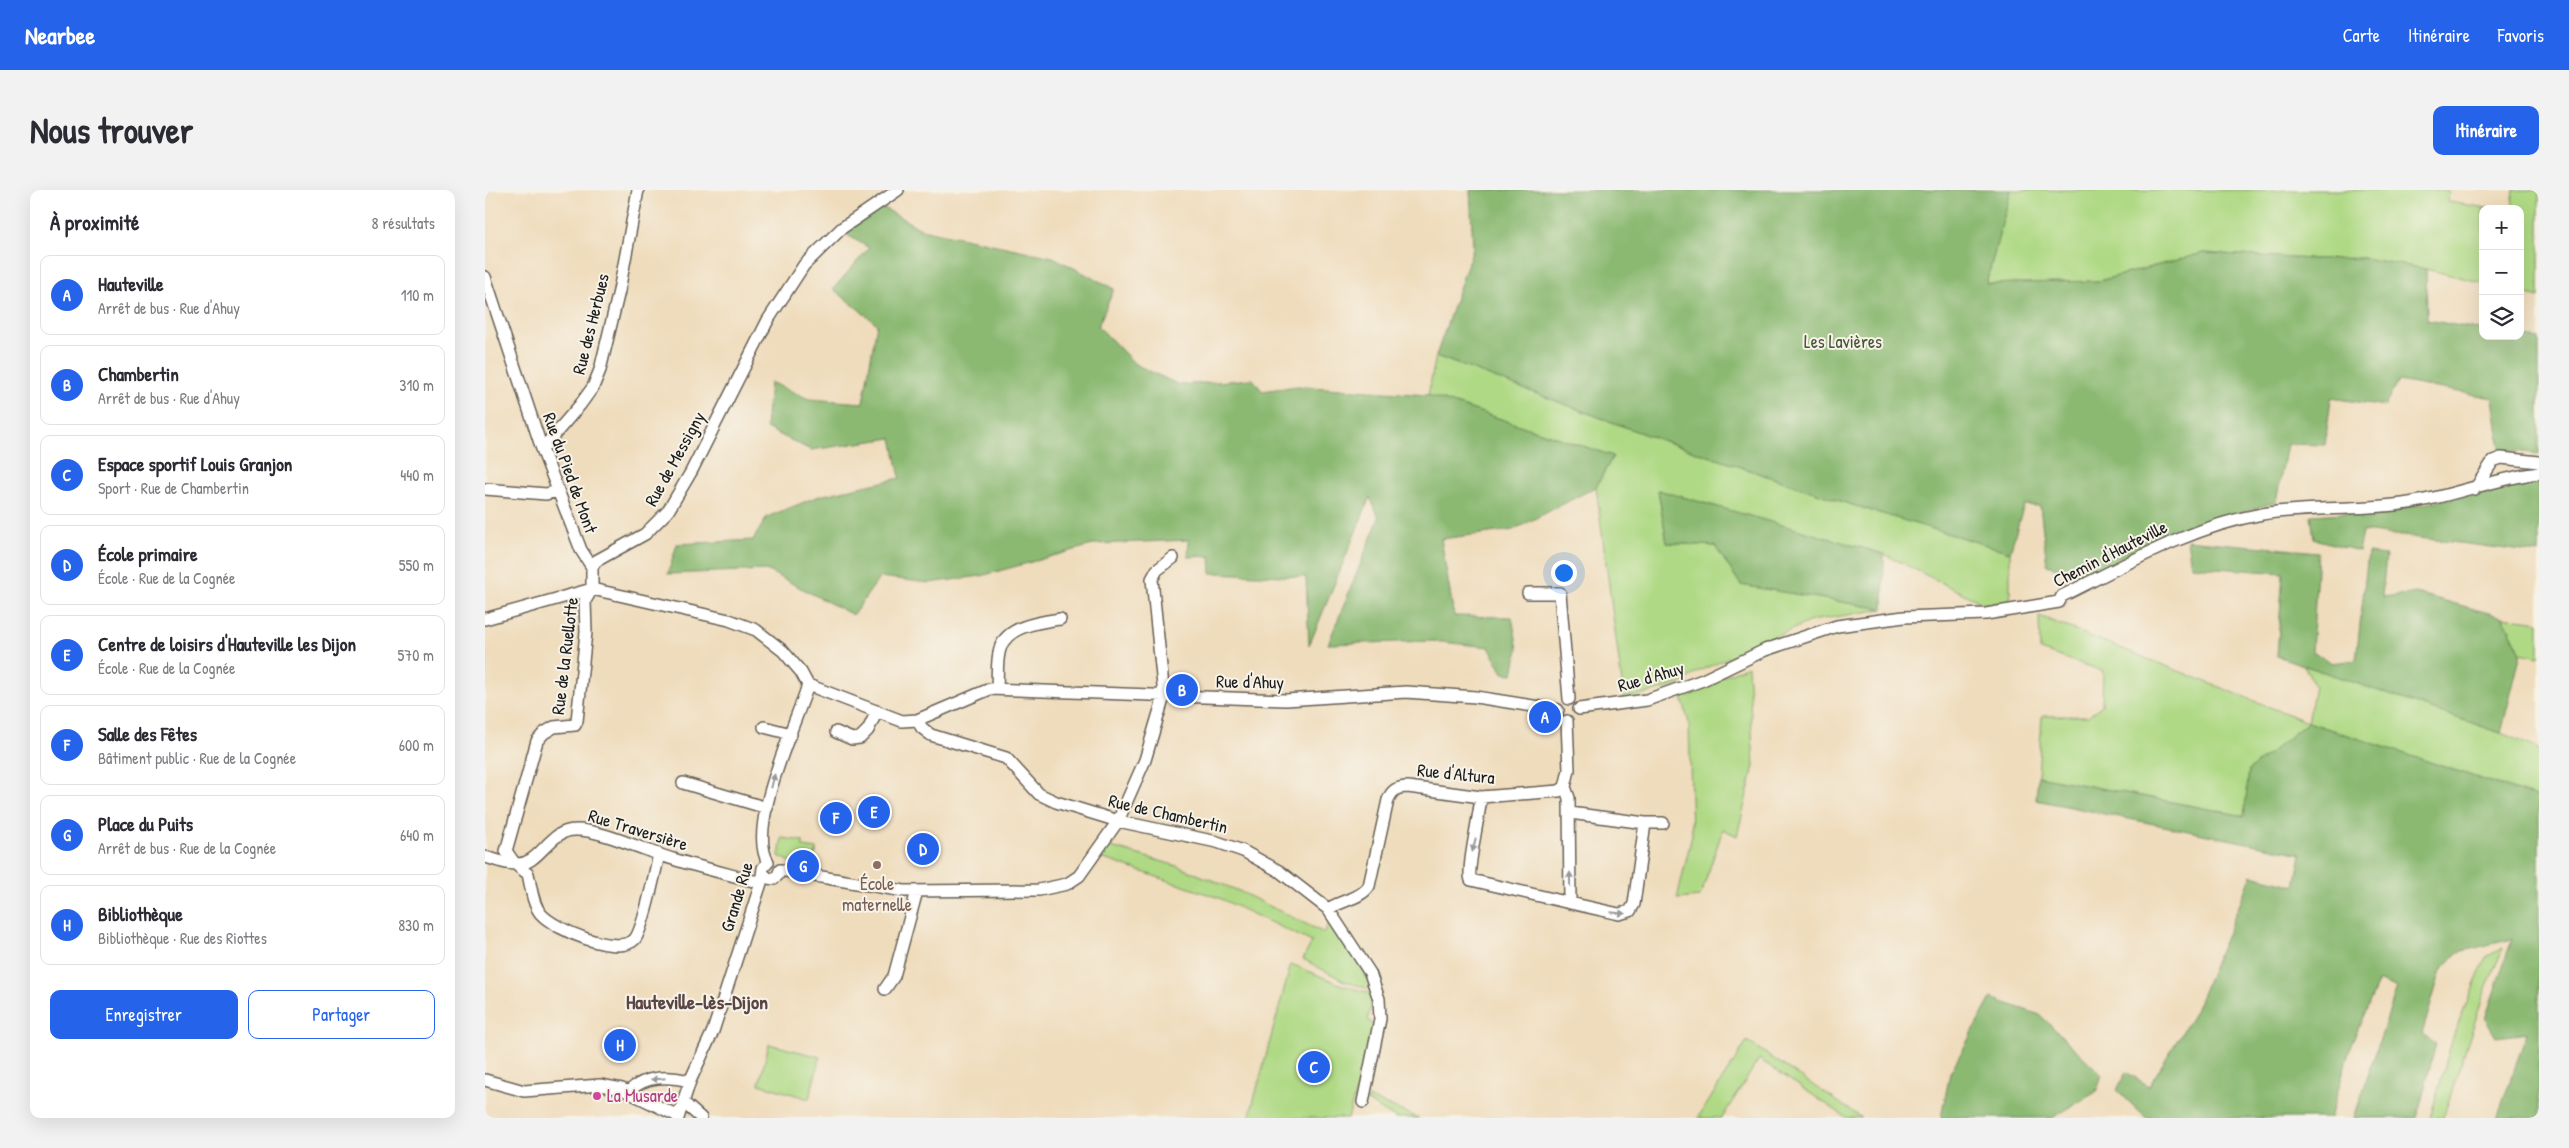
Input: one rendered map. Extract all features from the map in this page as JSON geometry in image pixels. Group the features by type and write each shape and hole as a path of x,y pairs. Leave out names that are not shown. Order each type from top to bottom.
{"street":[{"name":"Rue des Herbues","path":"542,449 580,405 593,387 600,370 619,291 639,190"},
{"name":"Rue de Messigny","path":"592,567 596,561 645,534 668,511 691,472 768,320 804,265 842,228 898,190"},
{"name":"Rue du Pied de Mont","path":"485,277 508,340 521,388 542,449 581,550 592,567"},
{"path":"2475,488 2493,461 2501,458 2539,462"},
{"name":"Chemin d'Hauteville","path":"1703,680 1765,650 1837,626 1905,617 1986,614 2059,602 2062,596 2179,538 2221,524 2261,514 2314,508 2394,506 2539,473"},
{"path":"488,487 546,494 558,491"},
{"path":"768,862 776,863 780,870 890,890 1027,890 1067,884 1087,867 1118,820 1145,760 1164,696 1152,579 1157,570 1173,558"},
{"path":"592,567 592,589"},
{"path":"485,619 592,589 729,620 756,630 783,651 801,672 808,685 877,712 902,720 917,720"},
{"name":"Rue de la Ruellotte","path":"592,589 585,601 586,632 577,721 575,725 549,730 535,744 506,851 515,864 528,874 537,909 547,920 588,939 623,945 632,941 638,933 659,854"},
{"path":"1528,593 1560,593 1569,699"},
{"path":"997,689 999,655 1002,642 1021,628 1060,618"},
{"name":"Rue d'Ahuy","path":"1579,710 1647,700 1703,680"},
{"name":"Grande Rue","path":"678,1117 690,1081 713,1031 762,879 763,868 768,862 762,842 767,808 776,770 808,685"},
{"name":"Rue d'Ahuy","path":"917,720 983,690 997,689 1286,700 1406,692 1476,697 1557,710"},
{"path":"1569,699 1576,702 1579,710 1576,717 1567,720 1559,716 1557,710 1561,702 1569,699"},
{"path":"836,732 852,739 860,738 868,730 877,712"},
{"name":"Rue de Chambertin","path":"917,720 922,728 931,735 1011,761 1033,788 1047,798 1118,820 1229,846 1279,871 1328,909 1367,966 1379,999 1380,1019 1363,1102"},
{"path":"1567,720 1569,770 1565,787 1569,798 1570,903"},
{"path":"764,727 791,734"},
{"path":"683,783 767,808"},
{"name":"Rue d'Altura","path":"1328,909 1339,902 1364,892 1369,886 1388,800 1397,788 1408,787 1481,797 1549,793 1565,787"},
{"path":"1481,797 1477,835 1468,870 1471,880 1619,914 1630,911 1633,904 1645,823"},
{"path":"1569,813 1645,823 1663,822"},
{"name":"Rue Traversière","path":"515,864 529,862 555,836 573,830 583,830 659,854 762,879"},
{"path":"485,857 515,864"},
{"path":"762,879 773,878 778,875 780,870"},
{"path":"885,989 897,967 917,891"},
{"path":"629,1091 640,1083 657,1078 690,1081"},
{"path":"485,1080 524,1091 600,1085 629,1091 678,1117"},
{"path":"683,1102 701,1118"}],"green space":[{"name":"Les Lavières","path":"1470,190 2011,190 1986,284 2099,281 2203,253 2312,259 2363,258 2426,269 2427,320 2479,329 2479,340 2524,340 2524,337 2539,339 2539,454 2500,449 2493,398 2398,381 2385,406 2331,398 2325,445 2287,444 2276,502 2166,536 2084,576 2047,565 2040,506 2024,505 2010,552 1849,504 1644,434 1436,356 1473,248"},
{"path":"2011,190 2449,190 2448,202 2479,207 2479,282 2426,269 2363,258 2312,259 2203,253 2099,281 1986,284"},
{"path":"2514,190 2539,190 2539,297 2524,293 2524,205 2512,205"},
{"path":"882,207 921,229 1053,257 1114,289 1098,326 1135,364 1179,385 1253,379 1262,391 1297,386 1428,395 1613,456 1596,487 1513,530 1441,539 1454,616 1512,617 1518,649 1513,674 1503,673 1489,647 1433,641 1328,644 1379,518 1370,497 1309,646 1306,577 1211,573 1210,556 1188,557 1189,540 1096,544 981,576 929,583 880,577 853,615 766,570 668,574 677,544 753,540 767,517 819,496 900,478 892,438 811,450 766,428 770,382 809,399 863,403 877,324 833,289 869,248 844,233"},
{"path":"1436,356 1644,434 1849,504 2010,552 2010,602 1984,604 1884,554 1658,490 1667,543 1715,546 1741,585 1883,609 1811,621 1697,672 1679,685 1624,699 1596,487 1613,456 1428,395"},
{"path":"2539,480 2539,553 2363,531 2359,551 2314,539 2311,515 2394,510"},
{"path":"1658,490 1884,554 1883,609 1741,585 1715,546 1667,543"},
{"path":"2187,540 2318,552 2312,651 2332,663 2356,660 2368,553 2386,555 2382,597 2416,593 2503,617 2521,653 2501,733 2277,656 2283,573 2191,566"},
{"path":"2039,616 2308,722 2249,770 2245,816 2038,776 2042,716 2088,716 2102,705 2103,671 2040,650"},
{"path":"2503,617 2539,622 2539,657 2521,653"},
{"path":"2304,665 2501,733 2539,749 2539,798 2308,722 2315,687"},
{"path":"1748,666 1754,766 1737,836 1723,829 1700,897 1677,899 1692,835 1689,723 1681,694"},
{"path":"2308,722 2539,798 2539,1118 2497,1118 2527,1033 2496,1037 2485,1019 2512,939 2458,952 2441,970 2422,1034 2436,1043 2417,1118 2354,1118 2397,988 2379,980 2351,1045 2330,1118 2146,1118 2117,1090 2126,1072 2149,1086 2194,1013 2252,875 2295,886 2301,854 2036,800 2038,776 2244,816 2249,770"},
{"path":"782,838 803,841 803,847 817,849 812,866 802,863 800,867 779,856"},
{"path":"1108,846 1177,866 1239,891 1324,933 1331,918 1360,963 1372,990 1344,981 1303,959 1312,942 1219,898 1101,858"},
{"path":"2503,948 2484,994 2443,1118 2430,1118 2454,1034 2486,957"},
{"path":"1291,964 1342,985 1373,994 1368,1019 1375,1028 1348,1118 1249,1118"},
{"path":"1991,998 2040,1015 2102,1075 2096,1092 2052,1118 1941,1118 1950,1073"},
{"path":"1747,1041 1862,1118 1847,1118 1759,1059 1722,1118 1698,1118"},
{"path":"769,1044 820,1057 809,1099 759,1084"},
{"path":"1369,1098 1419,1118 1395,1118 1367,1101"}],"place":[{"name":"Chambertin","path":"1182,690"},
{"name":"Hauteville","path":"1545,717"},
{"name":"Centre de loisirs d'Hauteville les Dijon","path":"874,812"},
{"name":"Salle des Fêtes","path":"836,818"},
{"name":"École primaire","path":"923,849"},
{"name":"École maternelle","path":"877,865"},
{"name":"Place du Puits","path":"803,866"},
{"name":"Bibliothèque","path":"620,1045"},
{"name":"Espace sportif Louis Granjon","path":"1314,1067"},
{"name":"La Musarde","path":"597,1096"}],"district":[{"name":"Hauteville-lès-Dijon","path":"697,1002"}]}
